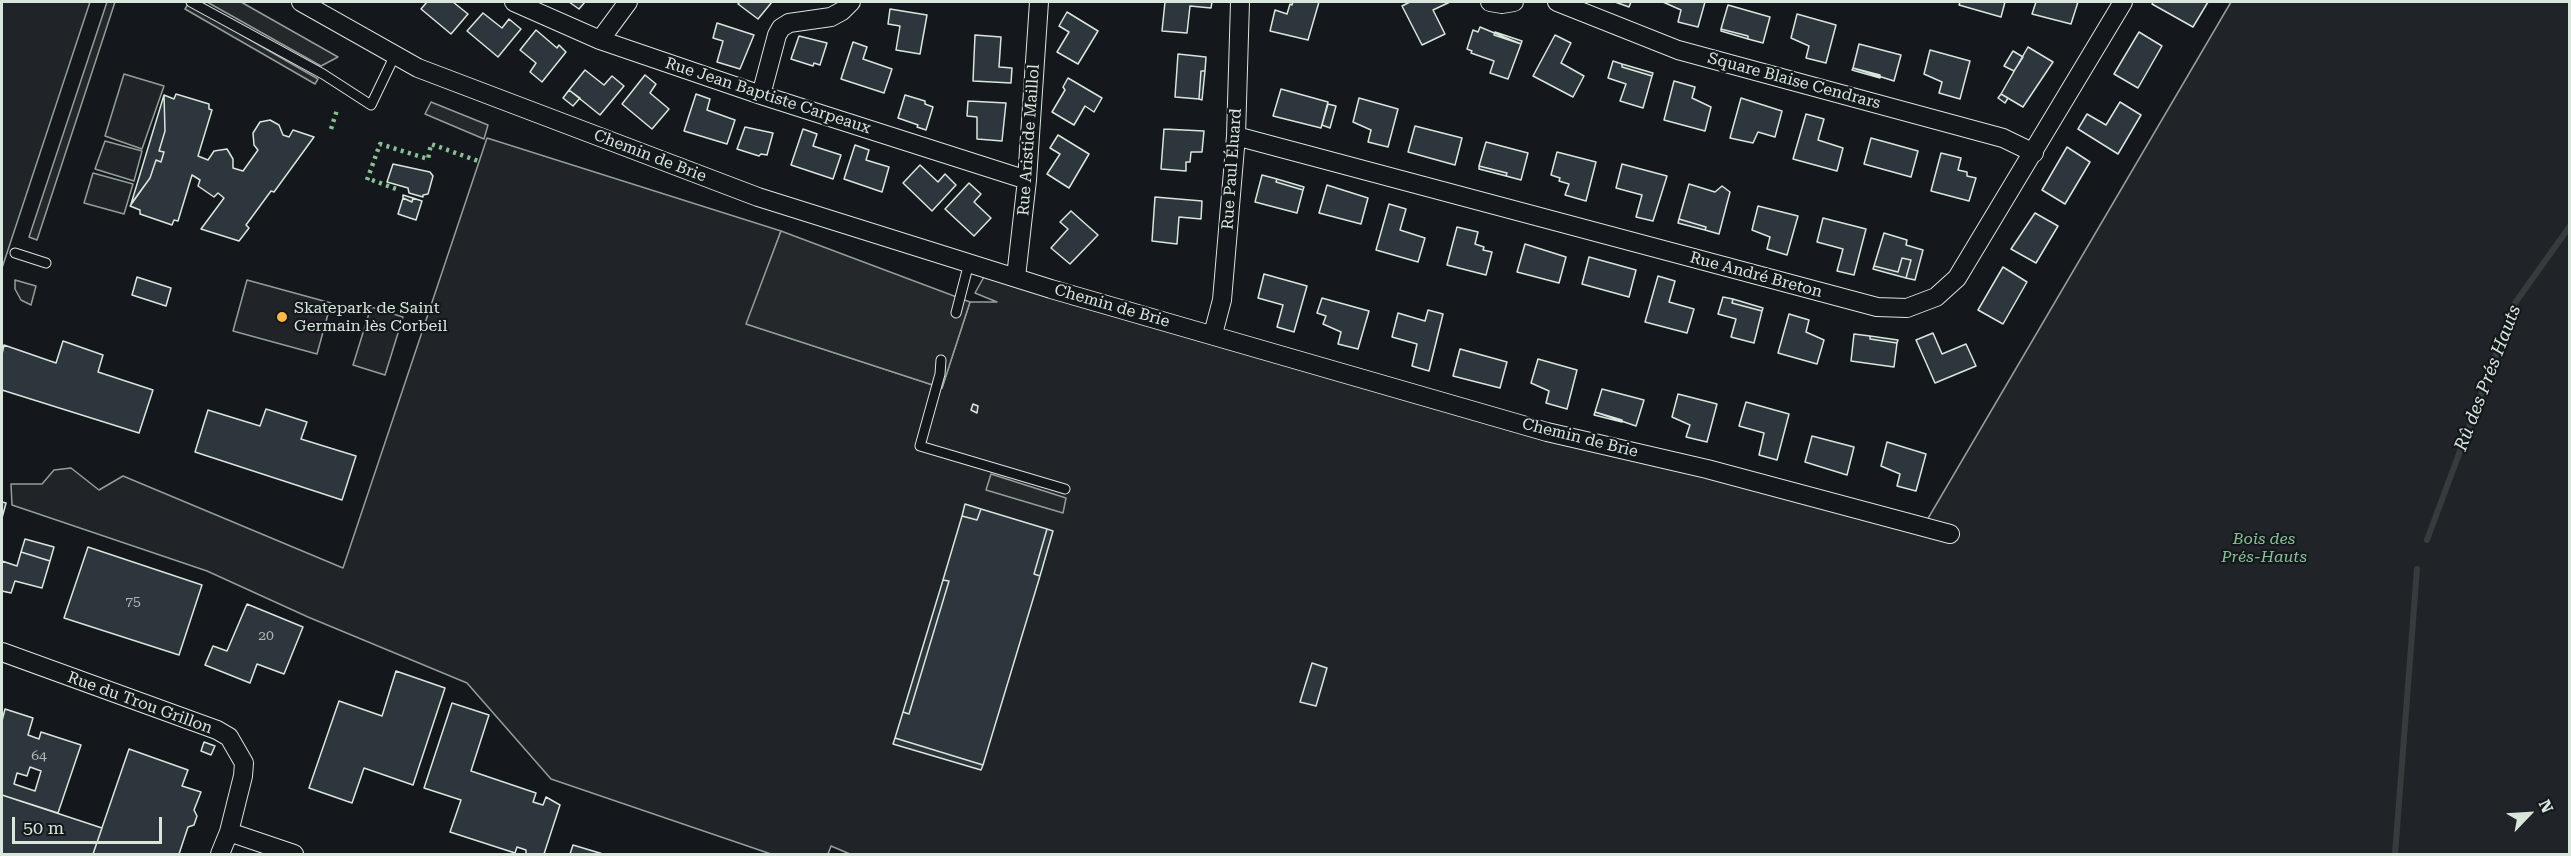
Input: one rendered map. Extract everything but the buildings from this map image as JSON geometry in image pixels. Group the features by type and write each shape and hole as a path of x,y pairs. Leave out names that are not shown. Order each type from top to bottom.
{"street":[{"name":"Chemin de Brie","path":"301,2 418,68 758,197 1016,278 1547,432 1707,469 1950,534"},
{"name":"Rue Jean Baptiste Carpeaux","path":"514,2 600,40 761,95 1027,180"},
{"path":"600,40 628,2"},
{"path":"761,95 777,35 781,28 789,23 831,17 851,2"},
{"name":"Rue Aristide Maillol","path":"1016,278 1027,180 1039,2"},
{"name":"Rue Paul Éluard","path":"1213,334 1222,300 1236,136 1240,2"},
{"path":"1490,2 1502,4 1514,2"},
{"name":"Square Blaise Cendrars","path":"1557,2 1678,50 2003,138 2034,153"},
{"name":"Rue André Breton","path":"1236,136 1877,308 1907,308 1936,297 1957,278 2123,2"},
{"name":"Rue du Trou Grillon","path":"2,652 217,730 229,737 244,763 229,832 220,855"},
{"path":"229,832 294,855"}],"lane":[{"path":"191,2 322,74 371,105 395,55"},
{"path":"15,253 46,262"},
{"path":"956,312 969,263"},
{"path":"941,360 940,374 920,446 1065,489"}],"green space":[{"path":"2,2 90,2 2,268"},
{"name":"Bois des Prés-Hauts","path":"2231,2 2569,2 2569,854 850,854 831,846 828,854 771,854 551,779 467,683 308,617 207,571 12,505 11,484 42,484 54,470 71,468 99,490 123,476 343,568 487,138 781,231 747,324 942,388 970,302 997,302 975,293 985,275 1923,527"},
{"path":"124,74 164,86 142,149 105,136"},
{"path":"105,141 142,151 134,181 95,169"},
{"path":"93,173 133,184 124,214 84,203"},
{"path":"15,280 36,286 31,305 21,300 15,289"},
{"name":"Skatepark de Saint Germain lès Corbeil","path":"247,280 331,303 317,354 233,331"},
{"path":"371,307 403,317 385,375 353,365"}],"shaded area":[{"path":"107,2 115,2 37,240 29,237"},
{"path":"207,2 241,2 338,57 321,66"},
{"path":"188,4 318,79 315,84 185,9"},
{"path":"431,102 488,125 484,139 425,114"},
{"path":"781,231 970,302 942,388 746,324"},
{"path":"991,474 1066,498 1063,513 986,490"}],"waterway":[{"name":"Rû des Prés Hauts","path":"2427,540 2515,303 2570,226"},
{"name":"Rû des Prés Hauts","path":"2395,854 2417,569"}],"hedge":[{"path":"331,129 337,110"},
{"path":"367,180 380,144 428,159 431,144 478,161"},
{"path":"372,180 396,189"}],"place":[{"name":"Skatepark de Saint Germain lès Corbeil","path":"282,317"}]}
